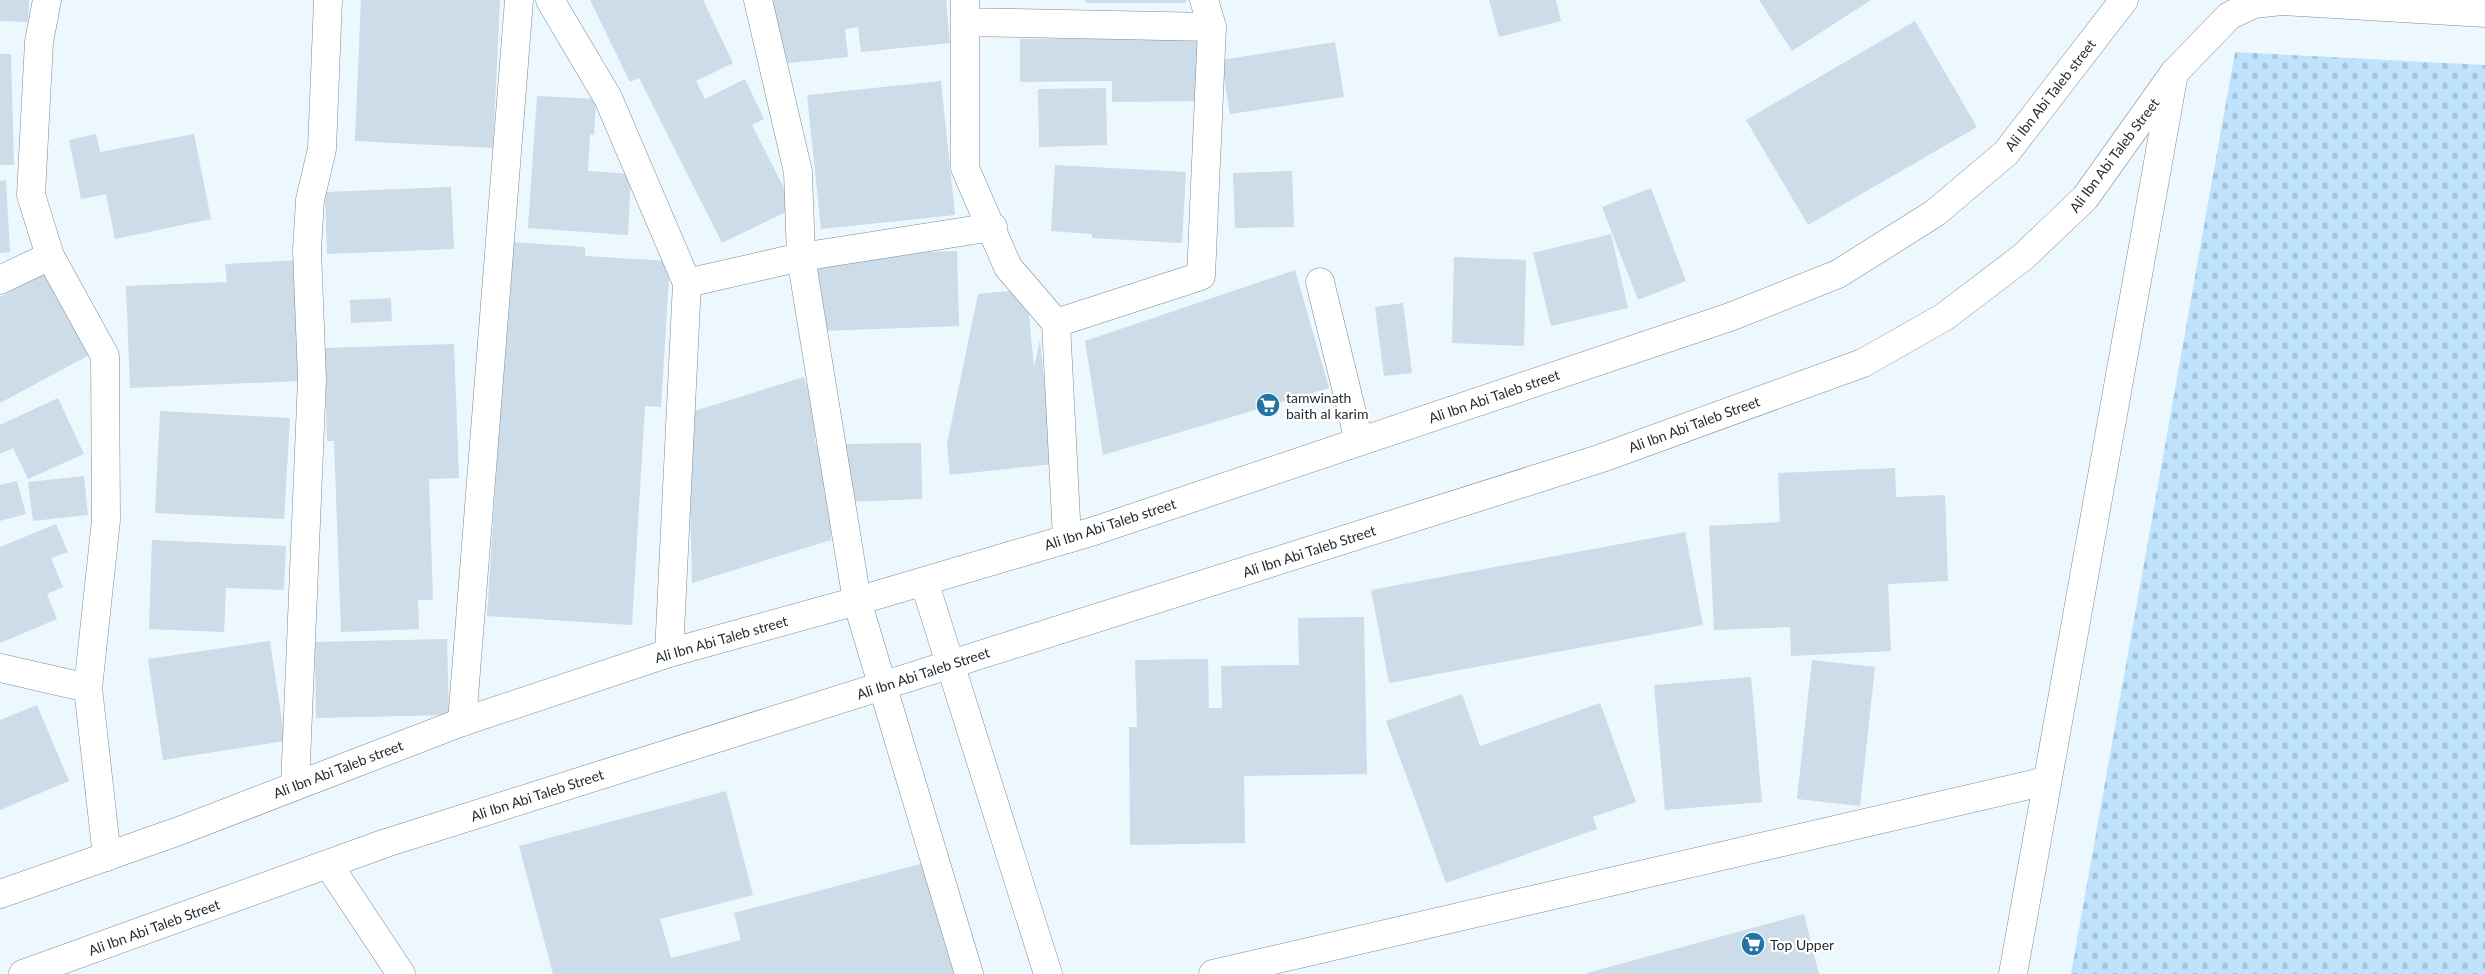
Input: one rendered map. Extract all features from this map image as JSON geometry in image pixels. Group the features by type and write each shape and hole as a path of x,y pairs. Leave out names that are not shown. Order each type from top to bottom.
{"street":[{"path":"47,0 39,42 30,195 50,256 105,356 106,520 88,688 107,856"},
{"path":"295,786 312,379 307,250 310,200 322,150 328,0"},
{"path":"462,722 519,0"},
{"path":"550,0 608,98 687,283 669,653"},
{"path":"758,0 798,172 802,257 857,601 969,974"},
{"path":"1056,323 1201,276 1212,27 1204,0"},
{"name":"Ali Ibn Abi Taleb street","path":"0,894 107,856 462,722 669,653 857,601 1067,539 1730,316 1838,274 1935,213 2006,153 2124,0"},
{"name":"Ali Ibn Abi Taleb Street","path":"23,974 386,843 1602,458 1863,363 1944,317 2023,257 2056,228 2085,198 2174,73 2229,16 2254,4 2281,1 2485,13"},
{"path":"1067,539 1056,323 1008,267 965,168 965,11 1212,27"},
{"path":"2013,974 2174,73"},
{"path":"687,283 802,257 992,227"},
{"path":"0,280 50,256"},
{"path":"1320,282 1359,442"},
{"path":"924,581 1048,974"},
{"path":"0,668 88,688"},
{"path":"1213,974 2046,781"},
{"path":"328,864 401,974"}],"green space":[{"path":"2235,52 2485,65 2485,974 2071,974"}],"building":[{"path":"0,0 29,0 28,22 0,21"},
{"path":"361,0 500,0 493,148 355,141"},
{"path":"590,0 703,0 733,63 696,81 705,99 745,79 764,119 752,125 794,208 722,243 639,78 630,82"},
{"path":"772,0 946,0 950,43 861,52 858,27 845,29 848,57 779,64"},
{"path":"1086,0 1186,0 1186,3 1086,3"},
{"path":"1489,0 1556,0 1561,21 1499,37"},
{"path":"1759,0 1871,0 1792,51"},
{"path":"1915,21 1977,127 1808,225 1746,120"},
{"path":"1204,38 1205,101 1112,102 1112,81 1020,82 1020,39"},
{"path":"1335,42 1344,97 1230,114 1221,60"},
{"path":"0,54 11,54 14,165 0,165"},
{"path":"941,81 955,215 821,229 807,95"},
{"path":"1106,88 1107,145 1039,147 1038,89"},
{"path":"537,96 596,99 594,135 590,134 588,171 631,174 628,235 528,228"},
{"path":"96,134 100,152 194,134 211,219 115,239 106,194 81,199 69,140"},
{"path":"1055,165 1186,172 1182,243 1092,238 1092,234 1051,231"},
{"path":"1292,171 1294,227 1235,228 1233,173"},
{"path":"6,180 10,252 0,253 0,181"},
{"path":"451,187 454,249 327,254 325,192"},
{"path":"1651,188 1686,281 1638,300 1602,207"},
{"path":"1611,234 1628,308 1551,326 1533,253"},
{"path":"511,242 585,247 585,256 670,261 661,407 645,406 632,625 487,616"},
{"path":"957,251 959,326 820,331 817,256"},
{"path":"1454,257 1526,260 1524,346 1452,343"},
{"path":"300,260 302,381 130,388 126,286 227,282 225,264"},
{"path":"1295,270 1329,388 1103,455 1085,341"},
{"path":"48,271 93,353 0,403 0,297"},
{"path":"1009,291 1027,295 1034,367 1040,340 1053,464 950,475 947,444 978,294"},
{"path":"391,298 392,321 351,323 350,300"},
{"path":"1403,303 1412,373 1384,376 1375,307"},
{"path":"454,344 459,478 429,479 433,600 418,600 419,629 341,632 334,441 327,441 324,348"},
{"path":"804,377 815,412 815,441 824,467 824,492 831,514 831,540 692,583 688,413"},
{"path":"58,398 84,454 28,479 13,448 0,454 0,425"},
{"path":"160,411 290,418 284,519 155,513"},
{"path":"921,443 922,499 847,502 840,444"},
{"path":"1895,468 1896,497 1945,495 1948,581 1888,584 1891,651 1791,656 1790,627 1714,630 1709,526 1780,522 1778,473"},
{"path":"84,476 88,515 33,521 28,482"},
{"path":"17,481 26,514 0,521 0,485"},
{"path":"56,524 68,552 51,558 63,587 47,594 57,619 0,643 0,547"},
{"path":"1685,532 1703,625 1389,683 1371,590"},
{"path":"152,540 286,546 284,590 226,588 224,632 149,629"},
{"path":"1364,617 1367,774 1244,776 1245,843 1130,845 1129,727 1137,727 1135,660 1208,659 1209,708 1222,708 1221,666 1299,665 1298,618"},
{"path":"447,639 449,715 316,718 315,642"},
{"path":"270,641 285,741 163,760 148,659"},
{"path":"1812,660 1875,667 1860,806 1797,799"},
{"path":"1751,677 1762,802 1665,810 1654,685"},
{"path":"1462,694 1480,746 1600,703 1636,802 1593,817 1597,829 1446,883 1386,721"},
{"path":"37,705 69,781 0,810 0,720"},
{"path":"726,791 753,895 660,919 671,958 741,940 734,913 924,863 954,974 553,974 519,846"},
{"name":"Top Upper","path":"1804,914 1819,974 1587,974 1587,973"}],"place":[{"name":"tamwinath baith al karim","path":"1268,405"},
{"name":"Top Upper","path":"1753,944"}]}
